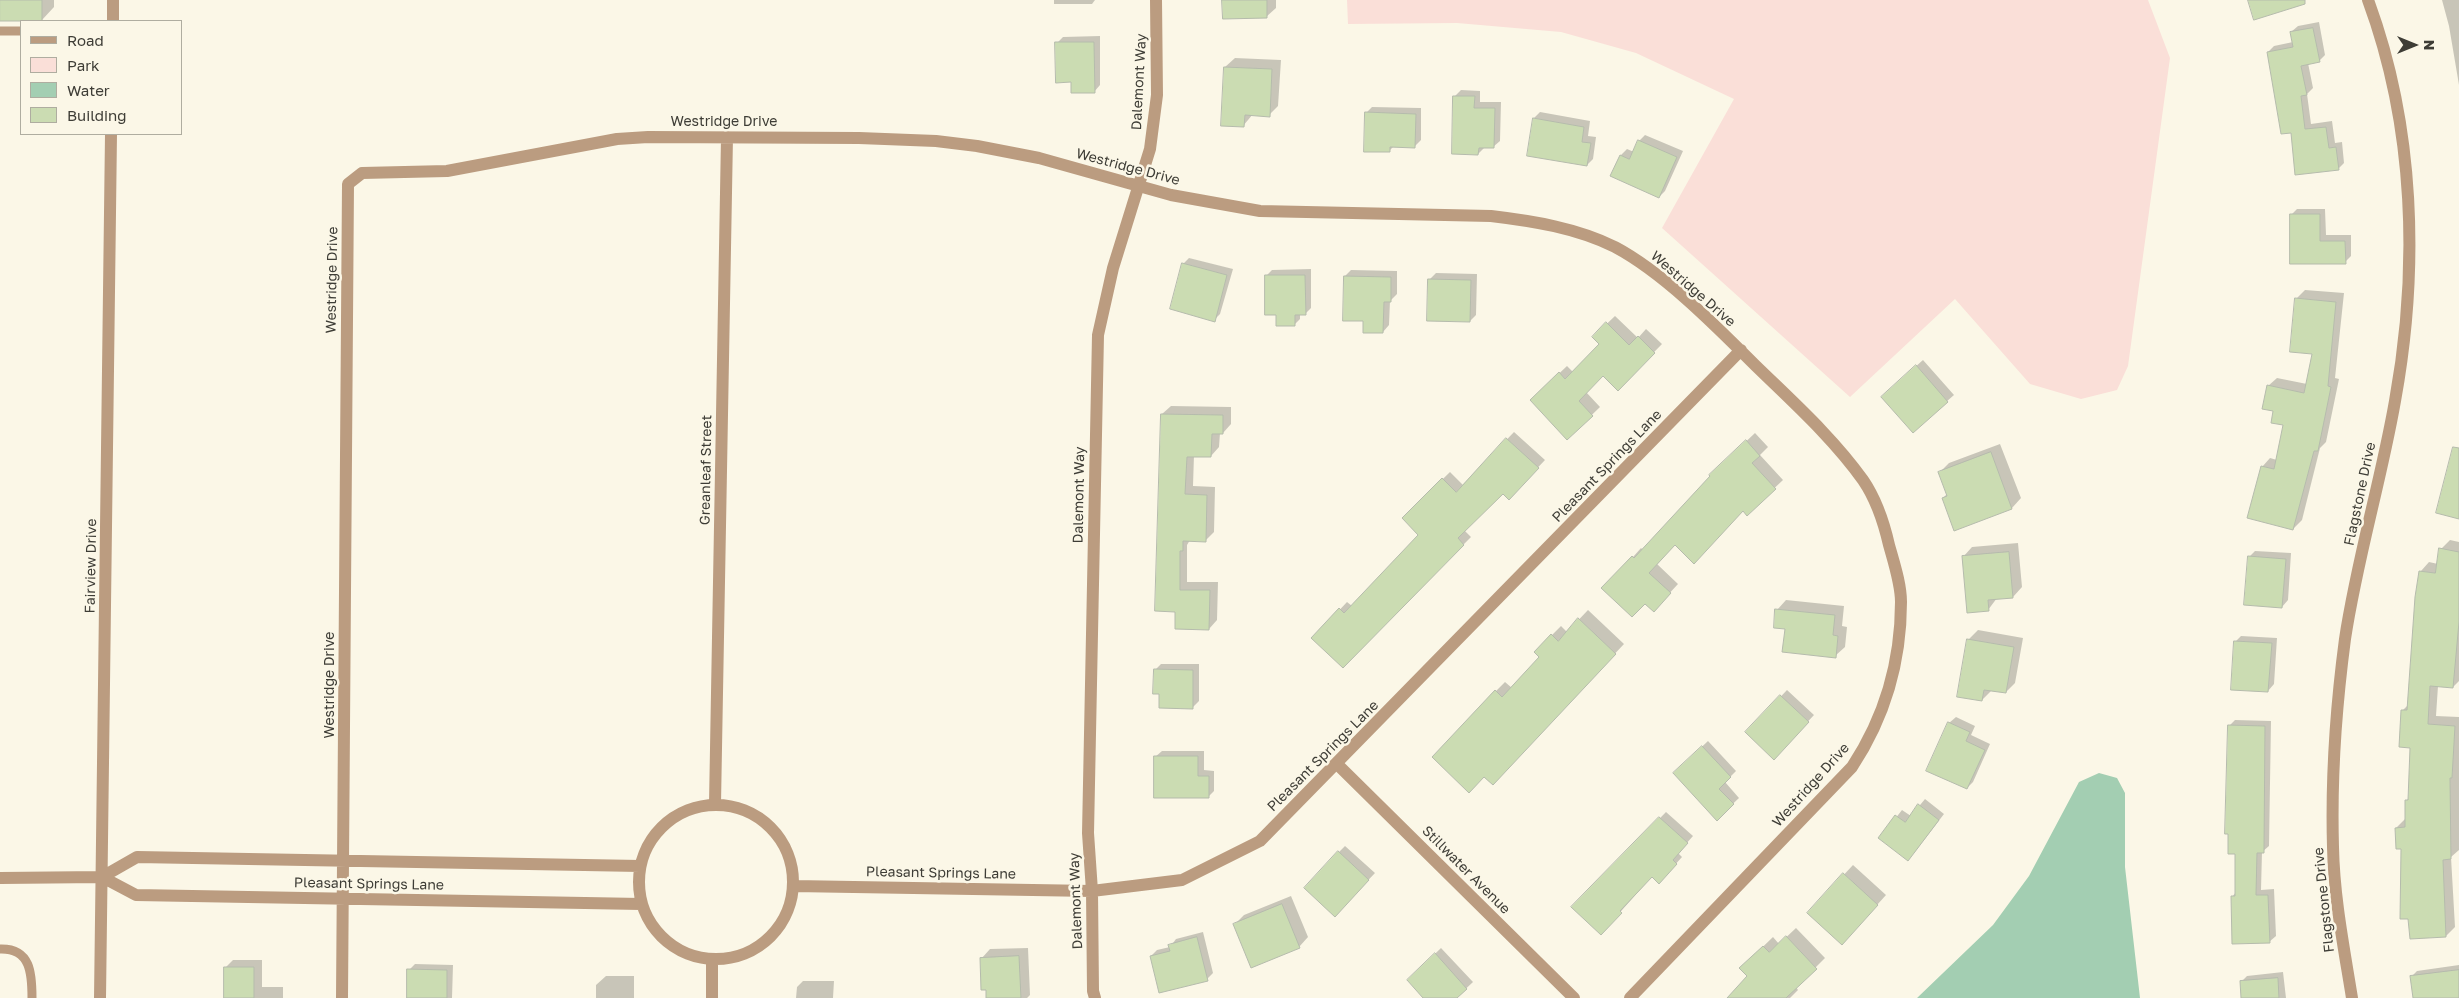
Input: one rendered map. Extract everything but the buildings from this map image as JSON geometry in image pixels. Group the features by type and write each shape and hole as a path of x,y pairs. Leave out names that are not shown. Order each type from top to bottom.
{"street":[{"path":"113,0 113,20"},
{"name":"Dalemont Way","path":"1095,998 1092,990 1092,891 1089,805 1098,335 1113,268 1150,149 1157,95 1156,0"},
{"name":"Flagstone Drive","path":"2352,998 2337,904 2333,848 2340,680 2353,597 2395,402 2405,330 2410,246 2401,138 2391,82 2368,0"},
{"name":"Fairview Drive","path":"100,998 111,135"},
{"name":"Westridge Drive","path":"344,860 348,184 354,177 362,173 447,171 617,139 727,137 936,140 1039,158 1212,204 1260,211 1491,216 1525,220 1571,230 1614,247 1651,270 1741,350 1828,436 1864,482 1883,521 1894,560 1902,600 1898,641 1888,695 1870,739 1852,767 1630,998"},
{"name":"Greanleaf Street","path":"714,804 727,137"},
{"name":"Pleasant Springs Lane","path":"794,886 1092,891 1182,880 1260,841 1741,350"},
{"name":"Stillwater Avenue","path":"1337,764 1574,998"},
{"path":"714,804 740,807 762,819 780,837 791,860 794,886 789,910 777,931 759,948 736,958 712,960 688,955 668,943 651,926 641,904 638,885 640,866 649,842 666,822 689,809 714,804"},
{"name":"Pleasant Springs Lane","path":"102,877 137,856 640,866"},
{"path":"342,998 344,860"},
{"name":"Pleasant Springs Lane","path":"0,878 102,877 136,895 641,904"},
{"path":"712,960 712,998"}],"lane":[{"path":"0,32 20,31"},
{"path":"0,949 10,948 24,957 32,974 32,998"}],"green space":[{"path":"1347,0 2148,0 2170,58 2128,366 2117,390 2081,399 2030,384 1955,299 1850,397 1662,228 1734,99 1636,53 1561,32 1457,23 1348,24"}],"water":[{"path":"2099,773 2117,778 2125,793 2125,867 2140,998 1917,998 1993,925 2029,876 2079,782"}]}
